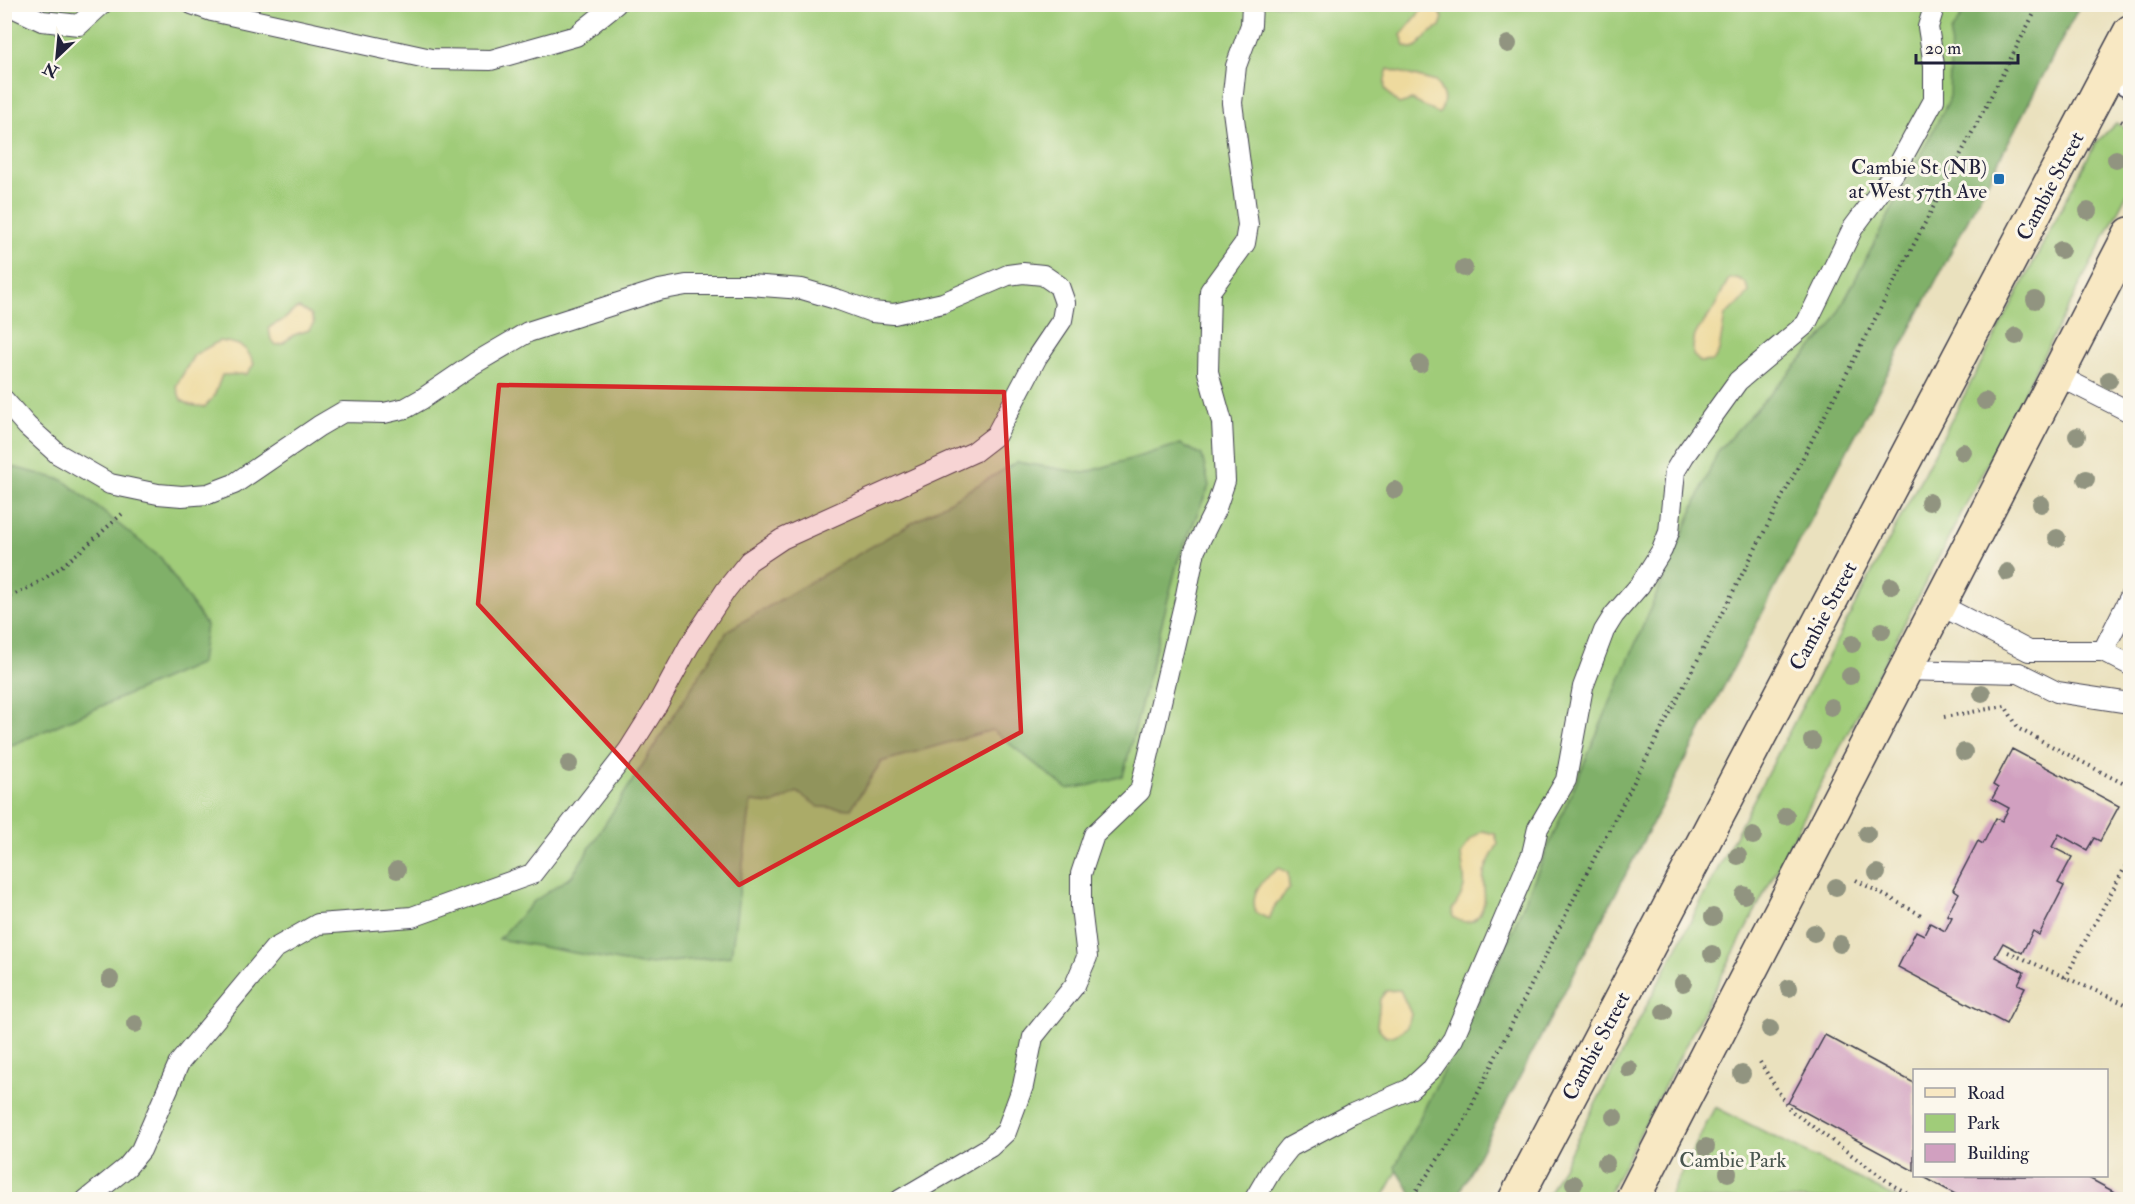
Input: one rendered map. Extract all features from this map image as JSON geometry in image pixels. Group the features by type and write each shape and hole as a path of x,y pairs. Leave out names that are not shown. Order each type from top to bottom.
{"main road":[{"name":"Cambie Street","path":"1515,1200 2121,75 2130,32"},
{"path":"1632,1200 2130,234"}],"lane":[{"path":"6,4 42,21 79,25 102,4"},
{"path":"192,4 212,11 431,59 490,60 576,36 616,4"},
{"path":"900,1200 990,1147 1006,1132 1023,1086 1033,1037 1075,985 1087,957 1080,874 1094,835 1140,791 1195,550 1216,508 1225,481 1222,422 1208,372 1210,291 1245,243 1248,225 1232,102 1236,66 1251,26 1252,4"},
{"path":"1254,1200 1271,1171 1290,1147 1352,1114 1410,1089 1432,1069 1454,1039 1532,854 1538,828 1566,780 1583,687 1604,631 1614,615 1640,585 1662,550 1669,532 1676,471 1737,381 1806,324 1852,228 1894,173 1934,100 1934,65 1928,27 1935,4"},
{"path":"4,400 58,454 110,484 158,494 182,496 208,494 234,484 343,412 384,413 406,408 528,332 659,290 686,285 750,285 802,289 872,312 894,314 942,303 1008,275 1023,273 1043,275 1059,286 1065,303 1062,320 1036,357 996,435 974,452 782,539 749,561 726,590 689,646 657,705 628,751 532,874 412,917 318,924 274,949 179,1064 141,1150 127,1167 86,1200"},
{"path":"2057,375 2130,412"},
{"path":"2103,651 2130,597"},
{"path":"1938,604 2029,651 2103,651 2130,665"},
{"path":"2019,673 2029,651"},
{"path":"1904,670 2019,673 2057,692 2107,707 2130,704"}],"path":[{"path":"1410,1200 1463,1123 1583,880 2039,4"},
{"path":"2119,120 2130,126"},
{"path":"4,597 56,571 124,513 158,494"},
{"path":"1944,717 2005,706 2019,729 2130,787"},
{"path":"2066,978 2130,858"},
{"path":"1856,880 1923,915"},
{"path":"2008,952 2130,1006"},
{"path":"1760,1062 1790,1110 1894,1186 1921,1200"}],"highlighted area":[{"path":"499,385 1004,392 1021,732 739,885 478,604"}],"green space":[{"path":"5,5 2019,5 1466,1047 1382,1199 5,1199"},
{"path":"1969,5 2080,5 1456,1199 1415,1199 1395,1167 1504,950 1718,451 1830,328 1949,100 1951,32"},
{"path":"2116,123 2130,131 2130,188 1606,1199 1546,1199 2095,144"},
{"path":"1180,444 1202,455 1209,486 1178,560 1123,776 1067,789 992,730 881,762 851,809 819,807 797,792 773,804 751,802 731,956 640,965 499,939 533,902 572,876 728,630 1017,462 1084,473"},
{"path":"5,465 63,480 161,558 206,625 201,663 5,748"},
{"name":"Cambie Park","path":"1715,1107 1899,1199 1668,1199"}],"sand":[{"path":"1424,7 1438,11 1443,18 1440,26 1412,49 1405,46 1401,35"},
{"path":"1388,69 1436,82 1444,98 1439,114 1412,100 1399,104 1394,100 1384,85"},
{"path":"1737,278 1745,283 1749,292 1725,315 1719,351 1713,361 1700,362 1693,355 1695,336 1711,313 1729,279"},
{"path":"299,308 311,315 314,323 309,330 276,345 271,340 269,328"},
{"path":"219,341 241,346 254,364 247,374 222,375 214,396 205,407 190,405 181,400 176,386 194,355"},
{"path":"1482,831 1495,834 1498,843 1486,866 1483,881 1484,900 1480,914 1473,920 1464,922 1453,917 1452,910 1461,895 1464,884 1461,855 1469,841"},
{"path":"1279,868 1288,873 1289,889 1276,904 1269,919 1256,913 1254,899 1262,882"},
{"path":"1400,990 1411,1014 1407,1027 1395,1035 1386,1037 1377,1026 1380,999 1386,991"}],"building":[{"path":"2012,749 2119,806 2100,841 2094,838 2087,850 2059,834 2052,847 2072,857 2058,883 2064,886 2039,935 2033,931 2022,953 2003,943 1995,957 2024,972 2018,984 2025,987 2006,1024 1898,967 1916,931 1924,935 1930,923 1945,931 1952,917 1947,915 1959,893 1953,889 1978,841 1983,844 1996,818 2002,821 2009,808 1992,799 1998,788 1993,785"},
{"path":"1825,1035 1913,1082 1913,1170 1788,1103"},
{"path":"1924,1177 2087,1177 2129,1200 1966,1200"}],"place":[{"name":"Cambie St (NB) at West 57th Ave","path":"1999,179"}]}
